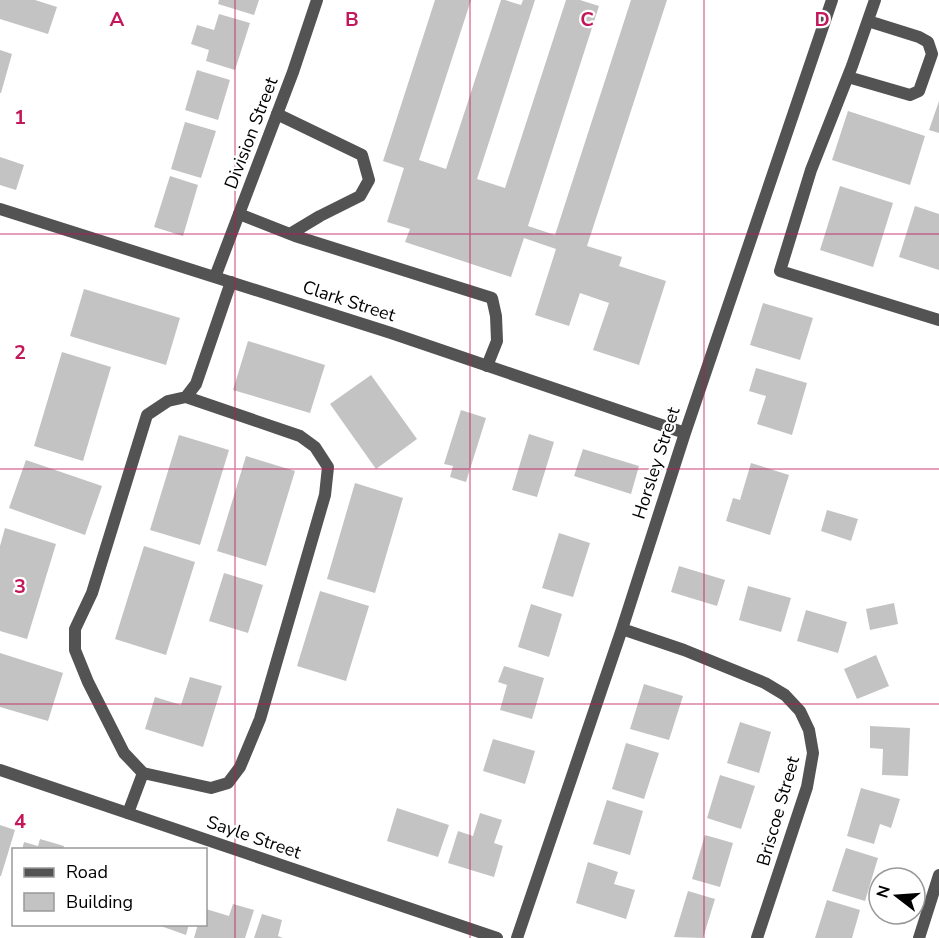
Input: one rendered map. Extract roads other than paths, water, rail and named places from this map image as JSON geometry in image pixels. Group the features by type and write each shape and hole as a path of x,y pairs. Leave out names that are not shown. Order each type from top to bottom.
{"street":[{"name":"Division Street","path":"215,277 293,72 317,0"},
{"name":"Horsley Street","path":"517,938 831,0"},
{"path":"875,0 811,170 780,271 939,320"},
{"path":"848,76 910,95 919,91 932,54 928,42 868,21"},
{"path":"277,114 362,155 369,180 360,196 290,234"},
{"name":"Clark Street","path":"0,208 391,333 685,433"},
{"path":"239,214 290,234 492,298 496,316 497,341 486,366"},
{"path":"186,397 196,384 231,282"},
{"path":"186,397 300,436 315,447 328,466 325,495 260,719 240,767 228,783 211,788 143,773 124,753 87,682 75,650 75,629 92,593 147,415 168,401 186,397"},
{"name":"Briscoe Street","path":"622,629 684,650 765,683 785,695 800,711 809,730 813,753 807,787 757,938"},
{"name":"Sayle Street","path":"0,770 497,938"},
{"path":"128,813 143,773"},
{"path":"919,938 939,875"}]}
